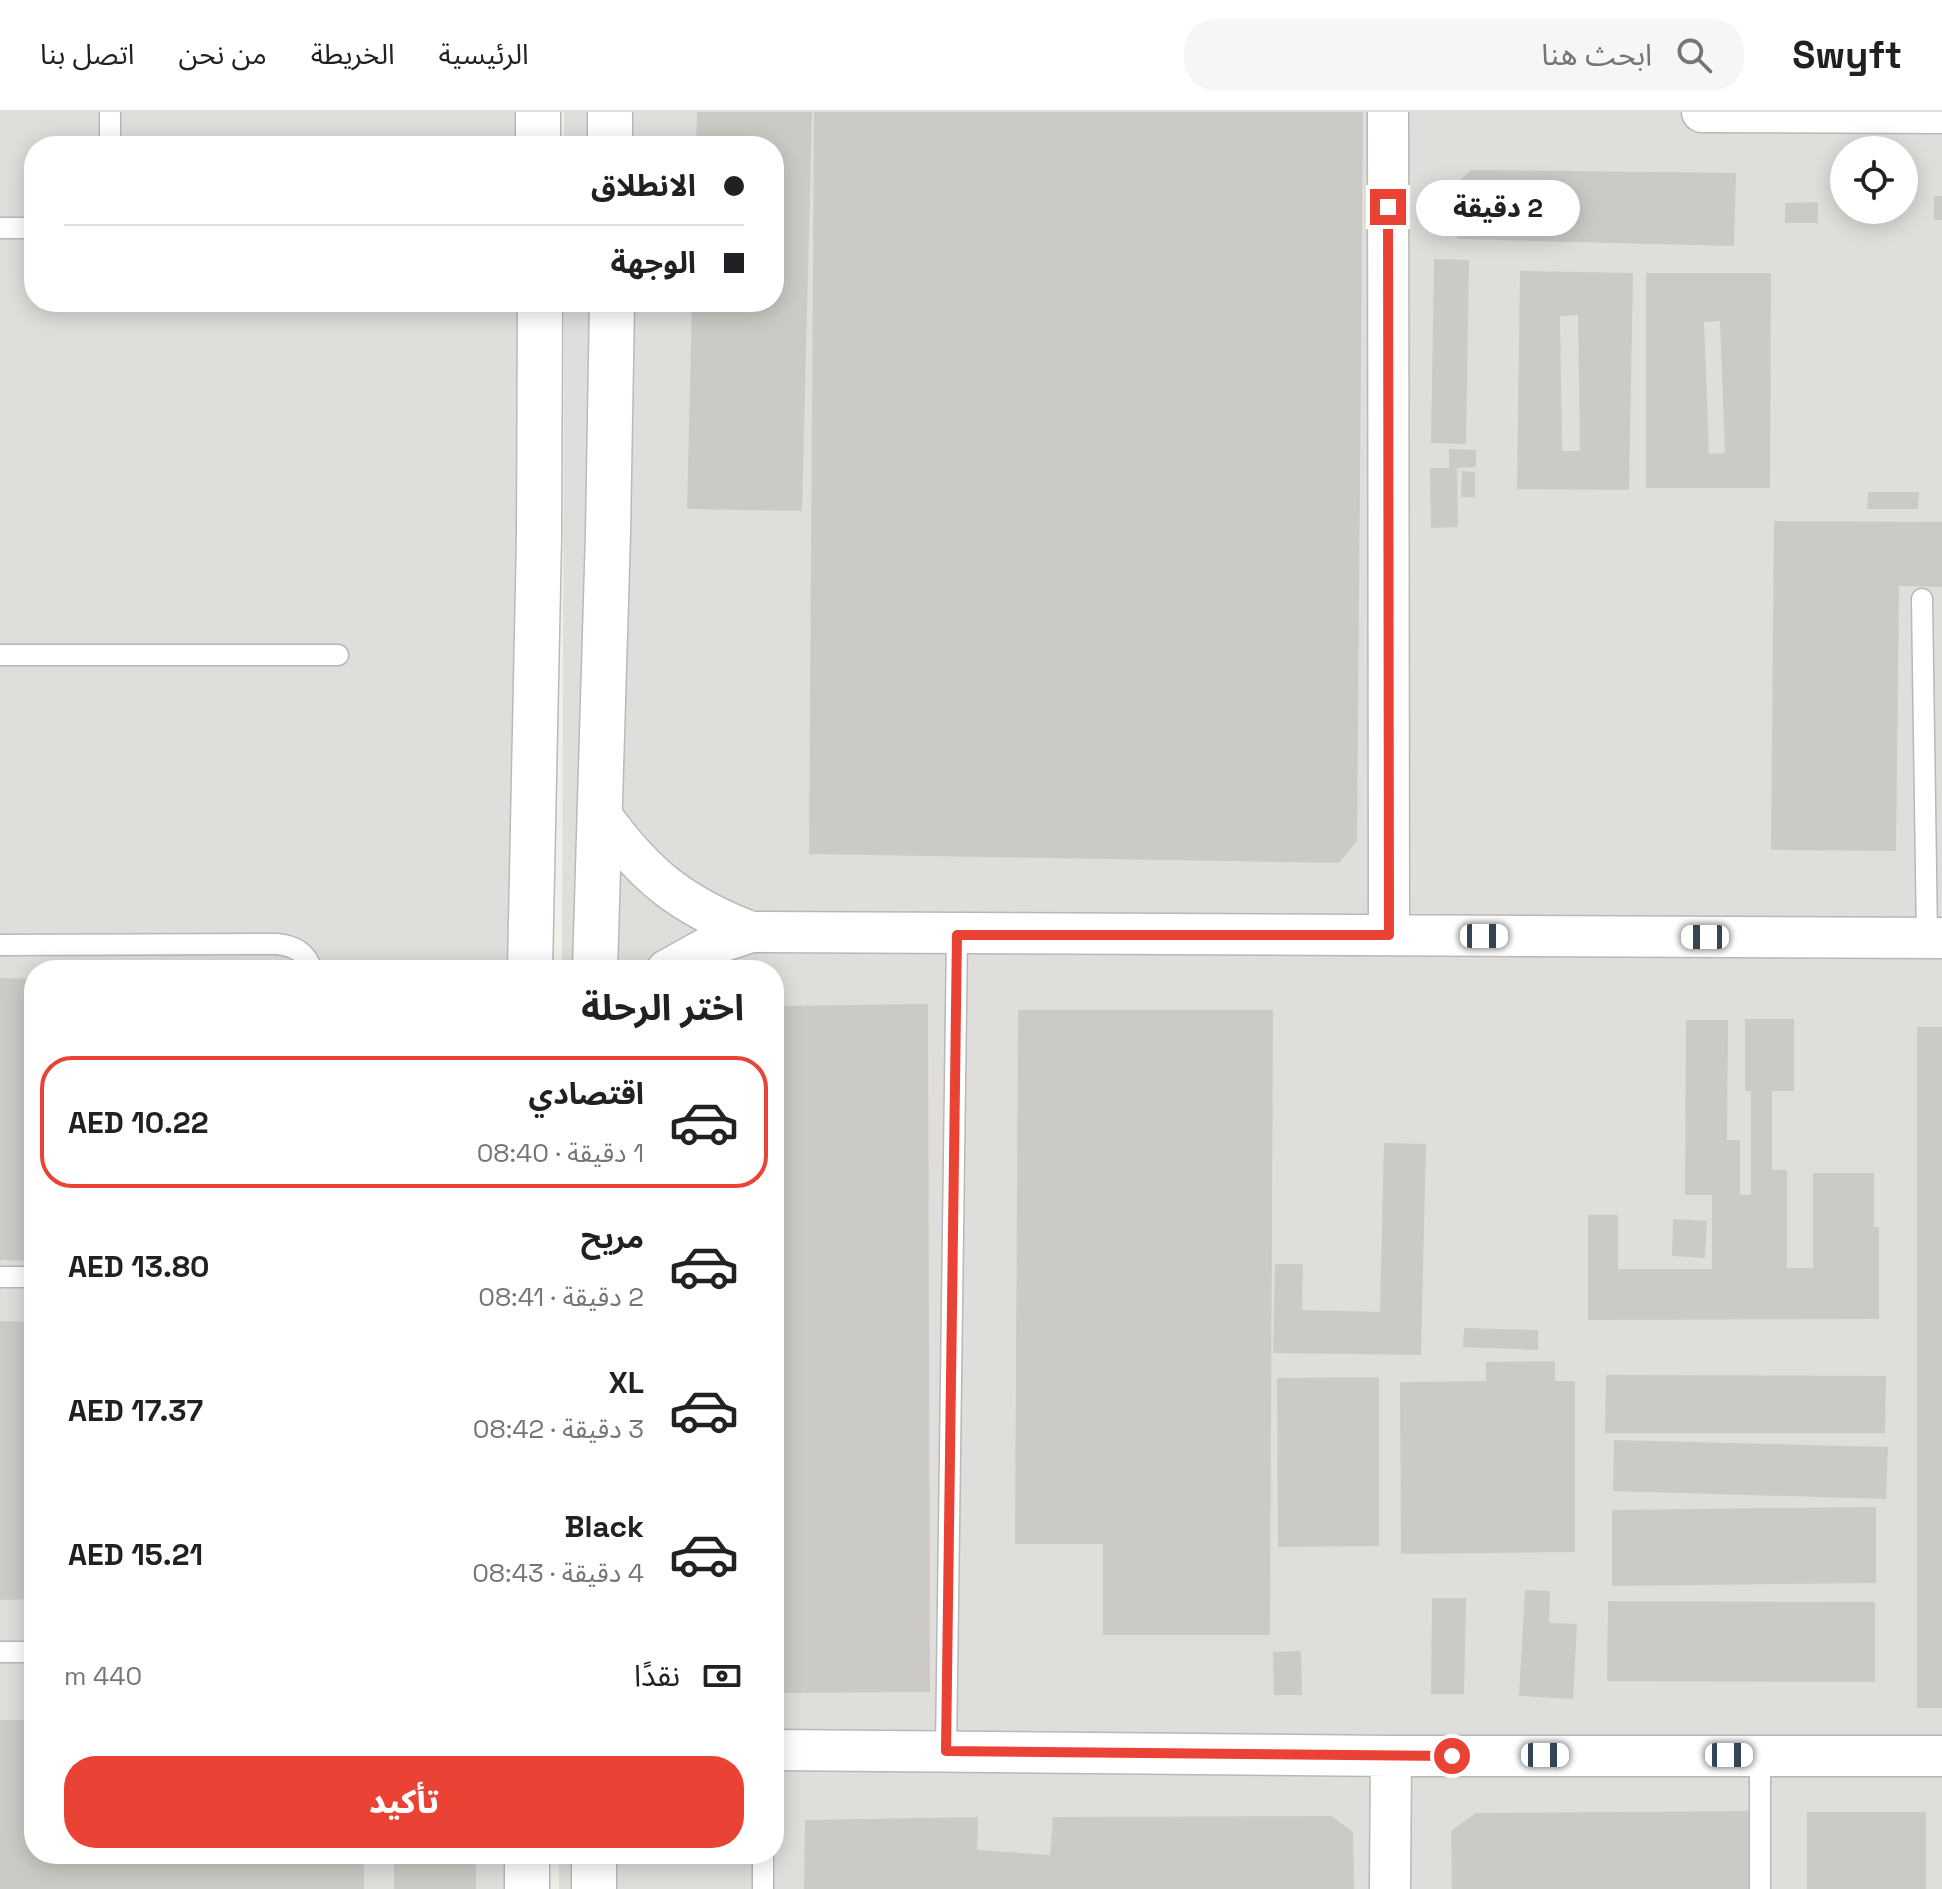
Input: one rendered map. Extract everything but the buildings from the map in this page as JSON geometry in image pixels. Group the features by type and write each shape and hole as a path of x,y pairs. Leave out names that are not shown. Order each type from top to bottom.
{"street":[{"path":"538,112 538,136"},
{"path":"610,112 610,136"},
{"path":"1388,112 1389,935"},
{"path":"1702,112 1942,113"},
{"path":"530,960 539,552 540,312"},
{"path":"595,960 612,312"},
{"path":"601,815 624,847 650,875 681,899 715,918 751,932"},
{"path":"685,960 712,945 751,932 1934,938"},
{"path":"784,1750 1391,1756 1942,1756"},
{"path":"1390,1889 1391,1756"},
{"path":"527,1864 527,1889"},
{"path":"594,1864 594,1889"}],"lane":[{"path":"110,112 110,136"},
{"path":"0,228 24,228"},
{"path":"1922,599 1934,938"},
{"path":"0,655 338,655"},
{"path":"946,1751 957,935"},
{"path":"0,945 277,944 293,946 307,960"},
{"path":"0,1277 24,1277"},
{"path":"0,1652 24,1652"},
{"path":"1760,1755 1760,1889"},
{"path":"763,1864 763,1889"}],"shaded area":[{"path":"0,112 543,112 542,136 24,136 24,312 540,312 529,960 24,960 24,1864 514,1864 513,1889 0,1889"},
{"path":"564,112 1942,112 1942,1889 559,1889 559,1864 784,1864 784,960 562,960 564,312 784,312 784,136 564,136"}],"route":[{"path":"1388,207 1389,935 957,935 946,1751 1452,1756"}]}
